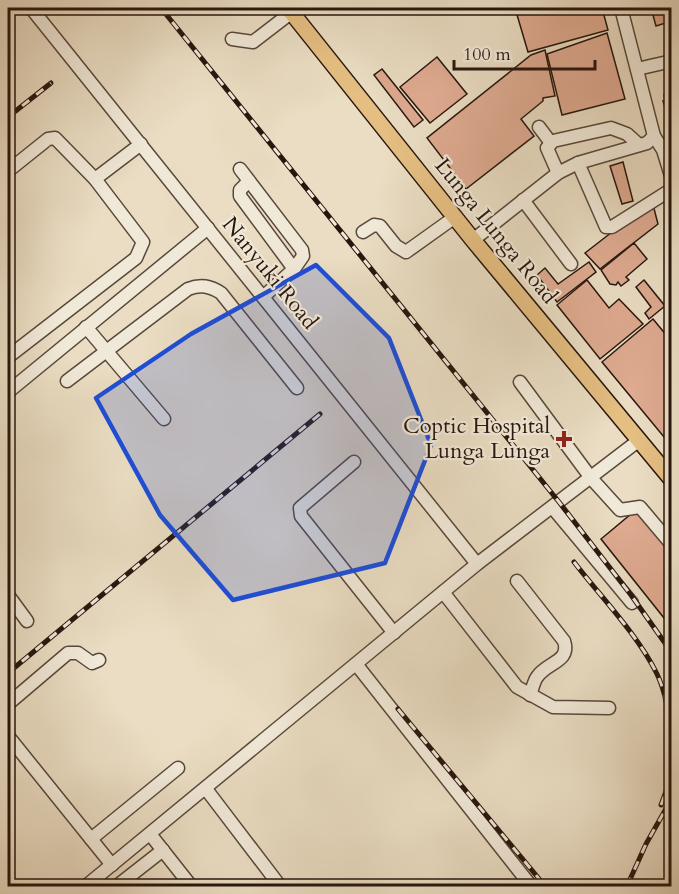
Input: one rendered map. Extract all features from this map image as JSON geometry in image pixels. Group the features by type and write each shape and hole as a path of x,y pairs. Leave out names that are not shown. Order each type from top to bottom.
{"main road":[{"name":"Lunga Lunga Road","path":"290,10 473,240 672,480"}],"street":[{"name":"Nanyuki Road","path":"31,8 477,564"},
{"path":"621,8 654,136 663,150 672,178"},
{"path":"231,39 253,42 290,10"},
{"path":"637,69 672,61"},
{"path":"539,127 550,143"},
{"path":"550,143 611,128 627,134 639,146"},
{"path":"473,240 558,173 578,163 639,146 654,136"},
{"path":"8,171 48,139 56,138 95,179 143,242 140,252 8,357"},
{"path":"550,143 547,152 558,173"},
{"path":"95,179 141,144"},
{"path":"578,163 606,227 612,226 672,189"},
{"path":"240,169 302,250 302,261 263,297"},
{"path":"249,181 240,190 240,196 294,269"},
{"path":"523,200 571,264"},
{"path":"363,232 374,225 381,226 396,246 406,252 455,217"},
{"path":"8,392 208,228"},
{"path":"67,381 188,289 199,285 213,288 221,293 297,388"},
{"path":"86,327 164,419"},
{"path":"520,381 591,478 620,510 640,507 672,545"},
{"path":"86,886 477,564 638,441"},
{"path":"354,462 300,508 301,516 394,633"},
{"path":"552,507 632,603"},
{"path":"517,581 564,641 567,649 565,656 537,677 530,695"},
{"path":"443,592 517,687 553,707 609,708"},
{"path":"8,595 27,621"},
{"path":"8,704 68,654 78,653 92,663 99,660"},
{"path":"356,664 531,886"},
{"path":"8,736 112,865"},
{"path":"91,839 178,768"},
{"path":"206,789 280,886"},
{"path":"150,834 191,886"},
{"path":"117,886 163,850"}],"highlighted area":[{"path":"316,265 389,338 431,445 385,563 233,600 160,515 96,398 191,334"}],"building":[{"path":"515,8 602,8 608,30 528,52"},
{"path":"651,8 672,8 672,21 656,26"},
{"path":"607,33 625,99 562,115 547,54"},
{"path":"545,50 555,96 543,98 543,101 521,119 534,136 466,189 427,138 531,55"},
{"path":"437,57 467,94 430,123 400,87"},
{"path":"382,69 423,120 414,127 374,75"},
{"path":"670,93 672,131 663,101 665,100 664,95"},
{"path":"623,162 633,201 622,204 610,166"},
{"path":"652,201 658,224 600,269 585,253"},
{"path":"634,243 647,259 626,277 629,280 621,286 618,282 616,285 610,284 601,270"},
{"path":"589,262 596,272 557,302 537,275 545,268 558,284"},
{"path":"587,280 609,308 619,299 643,324 600,359 557,305"},
{"path":"644,280 665,306 649,319 645,313 651,307 636,287"},
{"path":"653,319 672,342 672,430 664,437 602,362"},
{"path":"637,509 672,553 672,628 601,539"}],"railway":[{"path":"161,8 559,502 631,595 672,653"},
{"path":"8,117 51,83"},
{"path":"8,673 320,414"},
{"path":"574,562 629,630 649,659 663,690 672,741"},
{"path":"398,709 545,886"},
{"path":"661,805 670,781 672,758"},
{"path":"627,886 646,844 672,798"}],"place":[{"name":"Coptic Hospital Lunga Lunga","path":"564,439"}]}
